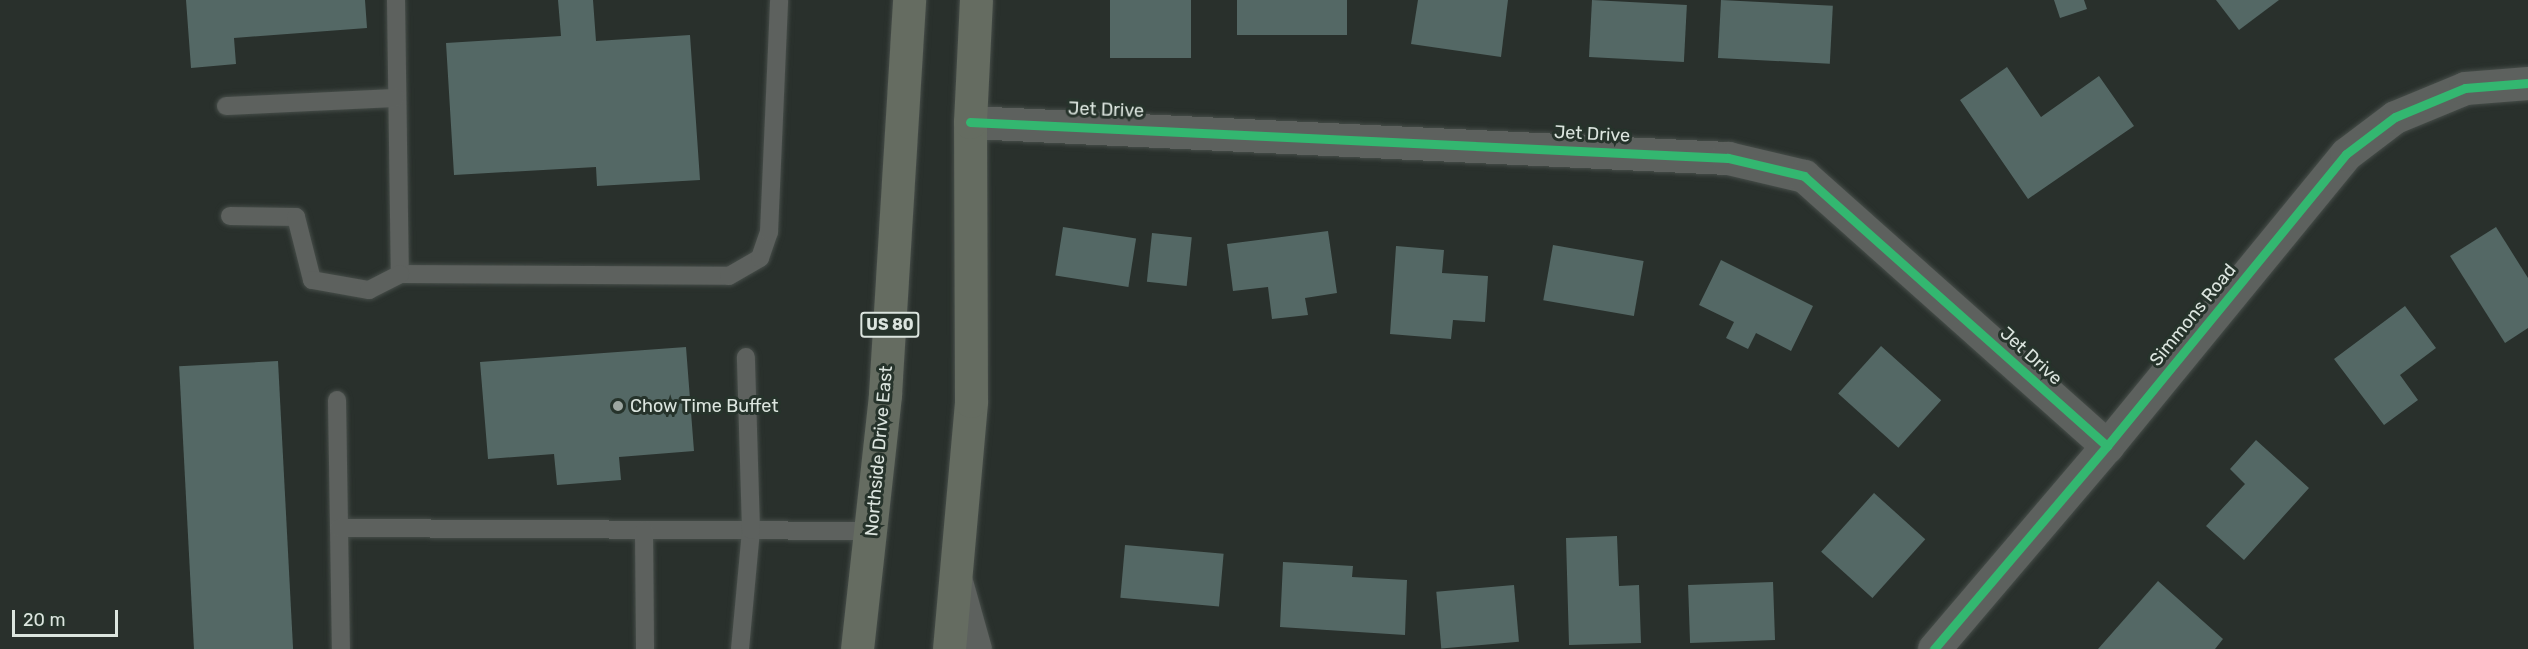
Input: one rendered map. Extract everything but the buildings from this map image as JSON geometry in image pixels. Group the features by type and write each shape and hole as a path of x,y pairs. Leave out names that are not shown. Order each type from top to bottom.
{"main road":[{"name":"Northside Drive East","path":"857,649 872,531 903,139 909,0"},
{"path":"949,649 971,401 970,122 976,0"}],"street":[{"name":"Simmons Road","path":"1934,649 2107,446 2346,154 2395,117 2465,88 2528,83"},
{"name":"Jet Drive","path":"970,122 1728,158 1804,176 2107,446"},
{"path":"956,583 975,649"}],"lane":[{"path":"396,0 400,274"},
{"path":"230,216 296,217 312,280 369,290 400,274 729,276 760,258 769,232 779,0"},
{"path":"226,106 396,98"},
{"path":"740,649 751,530 746,357"},
{"path":"337,400 341,649"},
{"path":"339,528 872,531"},
{"path":"644,530 645,649"}],"cycle path":[{"path":"1934,649 2107,446 2346,154 2395,117 2465,88 2528,83"},
{"path":"970,122 1728,158 1804,176 2107,446"}],"place":[{"name":"Chow Time Buffet","path":"618,406"}]}
